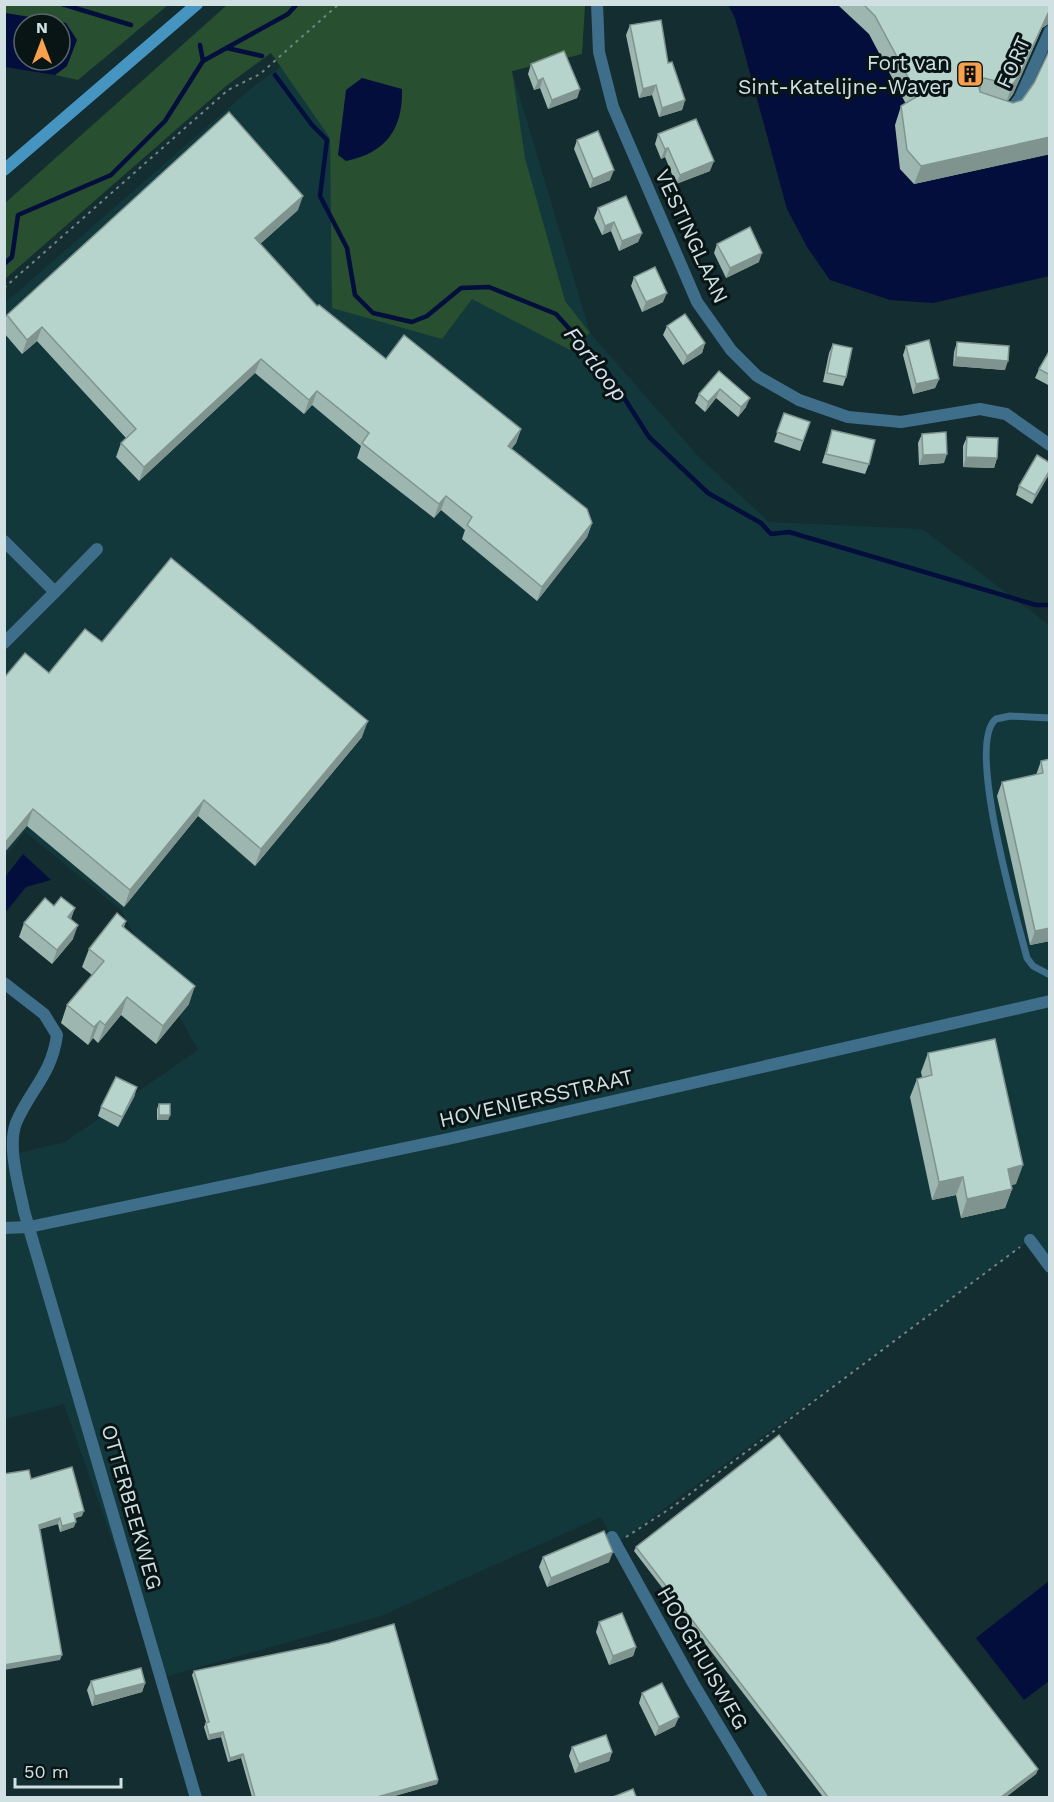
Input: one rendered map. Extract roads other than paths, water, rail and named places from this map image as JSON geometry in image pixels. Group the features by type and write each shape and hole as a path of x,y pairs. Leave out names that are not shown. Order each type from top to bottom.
{"main road":[{"path":"4,170 197,4"}],"street":[{"name":"VESTINGLAAN","path":"597,4 599,52 613,107 696,302 731,350 757,375 798,400 848,417 901,422 980,409 1005,414 1050,445"},
{"name":"FORT","path":"999,110 1009,113 1020,98 1050,31"},
{"path":"4,541 55,592"},
{"path":"4,643 97,549"},
{"path":"4,983 44,1014 57,1035 54,1057 15,1125 14,1161 29,1227"},
{"name":"HOVENIERSSTRAAT","path":"4,1228 29,1227 448,1139 1050,1002"},
{"name":"OTTERBEEKWEG","path":"29,1227 196,1797"},
{"path":"1030,1240 1050,1267"},
{"name":"HOOGHUISWEG","path":"614,1540 693,1683 762,1797"}],"lane":[{"path":"1050,718 1010,716 996,719 987,731 989,800 1027,958 1050,975"},
{"path":"1040,969 1050,967"}],"waterway":[{"path":"62,4 131,25"},
{"path":"4,264 12,257 18,215 111,175 165,121 203,61 288,14 297,4"},
{"path":"200,45 203,61"},
{"name":"Fortloop","path":"227,48 262,56"},
{"name":"Fortloop","path":"275,75 312,125 327,140 320,196 347,248 355,295 373,313 412,322 427,316 461,288 489,287 556,314 607,371 649,437 708,493 761,523 771,534 789,532 1036,605 1050,605"}],"place":[{"name":"Fort van Sint-Katelijne-Waver","path":"970,74"}]}
